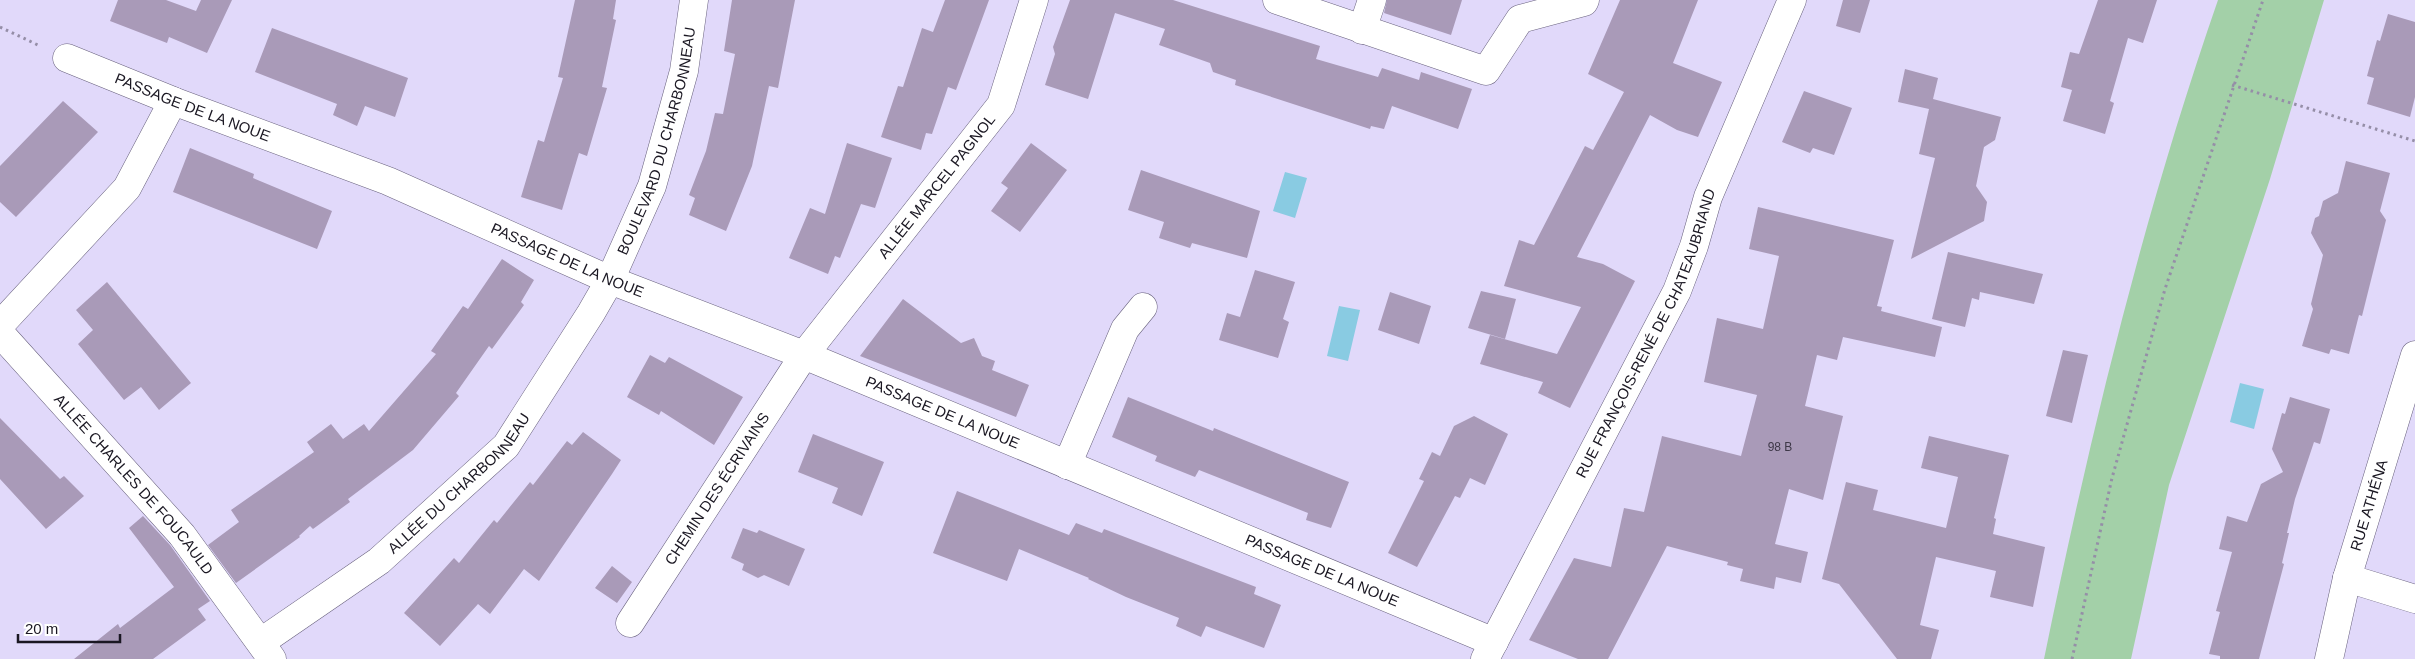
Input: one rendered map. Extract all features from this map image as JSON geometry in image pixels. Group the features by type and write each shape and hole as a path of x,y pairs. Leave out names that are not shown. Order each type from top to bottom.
{"street":[{"name":"BOULEVARD DU CHARBONNEAU","path":"610,280 652,186 684,71 694,0"},
{"name":"ALLÉE MARCEL PAGNOL","path":"804,355 1001,105 1034,0"},
{"path":"1277,0 1486,71 1520,19 1584,2 1585,0"},
{"path":"1362,30 1372,0"},
{"name":"RUE FRANÇOIS-RENÉ DE CHATEAUBRIAND","path":"1489,651 1677,291 1694,246 1708,196 1792,0"},
{"name":"PASSAGE DE LA NOUE","path":"67,58 173,101 388,181 610,280 804,355 1067,466 1489,651"},
{"path":"0,325 127,188 173,101"},
{"name":"ALLÉE DU CHARBONNEAU","path":"267,651 379,561 506,446 610,280"},
{"path":"1067,466 1124,329 1143,307"},
{"name":"ALLÉE CHARLES DE FOUCAULD","path":"0,334 182,535 267,651"},
{"name":"CHEMIN DES ÉCRIVAINS","path":"630,622 804,355"},
{"name":"RUE ATHÉNA","path":"2329,659 2347,578 2415,355"},
{"path":"2347,578 2415,599"}],"path":[{"path":"2072,659 2112,478 2140,374 2165,289 2232,85 2263,0"},
{"path":"0,27 67,58"},
{"path":"2232,85 2415,141"}],"green space":[{"path":"2218,0 2324,0 2270,179 2169,485 2131,659 2044,659 2099,409 2120,327 2166,163"}],"water":[{"path":"1285,172 1307,178 1295,218 1273,211"},
{"path":"1339,306 1360,310 1348,361 1327,356"},
{"path":"2240,383 2264,389 2254,429 2230,422"}],"building":[{"path":"118,0 166,0 196,11 201,0 232,0 207,53 169,37 167,43 110,21"},
{"path":"575,0 616,0 613,19 616,20 602,87 607,88 587,156 579,153 562,210 521,197 538,140 544,142 563,78 558,77"},
{"path":"732,0 795,0 778,88 769,86 752,166 726,231 689,215 695,198 689,195 706,151 715,113 723,114 735,54 724,51"},
{"path":"945,0 989,0 956,90 948,87 932,134 926,133 921,150 881,137 898,86 903,87 922,28 933,32"},
{"path":"1070,0 1173,0 1320,46 1316,59 1378,77 1382,68 1419,80 1421,72 1472,89 1458,129 1392,106 1384,129 1371,126 1370,129 1235,85 1236,80 1213,72 1210,63 1159,45 1165,29 1115,13 1088,99 1045,85 1055,54 1053,47"},
{"path":"1387,0 1462,0 1451,35 1384,13"},
{"path":"1620,0 1698,0 1673,63 1722,82 1698,137 1677,130 1650,115 1577,257 1603,264 1635,281 1570,408 1538,393 1543,382 1480,364 1490,335 1557,354 1581,307 1504,286 1519,240 1534,245 1585,146 1593,150 1624,92 1588,74"},
{"path":"1843,0 1870,0 1860,33 1836,26"},
{"path":"2098,0 2157,0 2143,43 2128,38 2110,101 2114,103 2105,134 2063,121 2072,90 2061,87 2070,52 2079,54"},
{"path":"2388,14 2415,22 2415,97 2410,117 2367,104 2374,78 2367,76 2377,40 2380,41"},
{"path":"272,28 408,78 395,117 365,106 357,126 333,115 337,104 255,72"},
{"path":"1905,69 1938,78 1933,99 2001,117 1995,140 1984,147 1976,186 1987,202 1984,221 1911,259 1935,158 1919,154 1929,109 1898,102"},
{"path":"1804,91 1852,108 1834,155 1813,148 1810,153 1782,142"},
{"path":"63,101 98,132 16,217 0,202 0,166"},
{"path":"847,143 892,158 875,208 861,204 840,258 835,256 828,274 789,258 810,208 825,214"},
{"path":"1031,143 1067,170 1020,232 991,211 1008,188 1001,183"},
{"path":"190,148 254,174 253,178 332,211 317,249 173,192"},
{"path":"2346,161 2390,173 2380,211 2386,220 2362,316 2359,315 2349,354 2331,349 2329,354 2302,346 2313,309 2311,304 2323,255 2311,233 2315,218 2319,216 2323,201 2338,193"},
{"path":"1141,170 1260,211 1247,258 1192,243 1190,248 1159,238 1164,222 1128,210"},
{"path":"1758,207 1894,240 1877,306 1882,307 1881,311 1942,327 1935,357 1843,337 1837,360 1817,355 1805,406 1843,416 1823,500 1789,489 1775,544 1808,552 1801,583 1776,577 1774,589 1740,581 1743,569 1727,565 1728,562 1667,546 1608,659 1578,659 1529,640 1574,558 1611,567 1624,508 1644,512 1662,436 1741,456 1757,395 1704,382 1717,318 1763,329 1779,256 1749,249"},
{"path":"1948,252 2043,274 2034,304 1980,292 1979,300 1972,298 1965,327 1932,319"},
{"path":"502,259 534,280 521,302 524,305 492,349 489,346 456,393 459,396 413,450 348,499 350,502 313,529 310,526 300,537 236,583 208,545 239,522 231,510 314,452 307,442 331,424 343,439 364,424 369,431 436,354 431,351 463,306 468,309"},
{"path":"1255,270 1295,282 1283,319 1289,322 1278,358 1219,340 1227,313 1240,317"},
{"path":"107,282 191,383 159,410 141,387 124,400 78,344 93,330 76,310"},
{"path":"1481,291 1516,299 1505,339 1468,328"},
{"path":"1390,292 1431,306 1419,344 1378,330"},
{"path":"903,299 961,343 974,338 982,356 995,361 992,370 1029,385 1016,417 860,356"},
{"path":"2063,350 2088,355 2072,423 2046,416"},
{"path":"650,355 665,363 669,357 743,397 714,445 661,411 659,415 627,397"},
{"path":"1128,397 1213,431 1214,428 1349,482 1331,528 1306,520 1308,513 1199,470 1195,477 1155,461 1157,456 1112,437"},
{"path":"2290,397 2330,409 2320,444 2314,442 2295,499 2287,533 2289,533 2282,563 2284,564 2259,659 2220,659 2220,656 2209,654 2220,612 2216,611 2232,552 2219,549 2227,516 2247,522 2261,484 2283,472 2272,449 2282,413 2285,414"},
{"path":"1474,416 1508,434 1485,485 1470,478 1460,498 1455,496 1417,567 1388,553 1424,481 1419,479 1432,452 1440,456 1454,426"},
{"path":"0,418 60,479 64,476 84,496 46,529 0,479"},
{"path":"583,432 621,460 612,474 539,581 524,569 490,614 478,604 440,646 404,613 454,558 459,563 494,520 497,523 530,482 533,485 567,441 572,445"},
{"path":"813,434 884,462 862,516 832,503 838,488 798,472"},
{"path":"1929,436 2009,455 1994,518 1996,519 1993,534 2045,547 2033,607 1990,597 1996,571 1936,557 1920,625 1939,630 1931,659 1897,659 1839,584 1822,579 1846,482 1878,490 1873,510 1946,528 1958,477 1921,468"},
{"path":"957,491 1069,535 1076,523 1102,533 1104,529 1256,587 1254,594 1281,605 1264,648 1206,626 1201,637 1176,626 1179,618 1126,597 1089,578 1019,549 1007,581 933,553"},
{"path":"143,516 170,545 210,601 198,609 206,620 153,659 74,659 118,624 120,628 174,587 129,528"},
{"path":"743,528 757,533 759,530 805,549 789,586 764,575 758,578 742,570 744,564 731,558"},
{"path":"612,566 632,582 617,603 595,588"}]}
